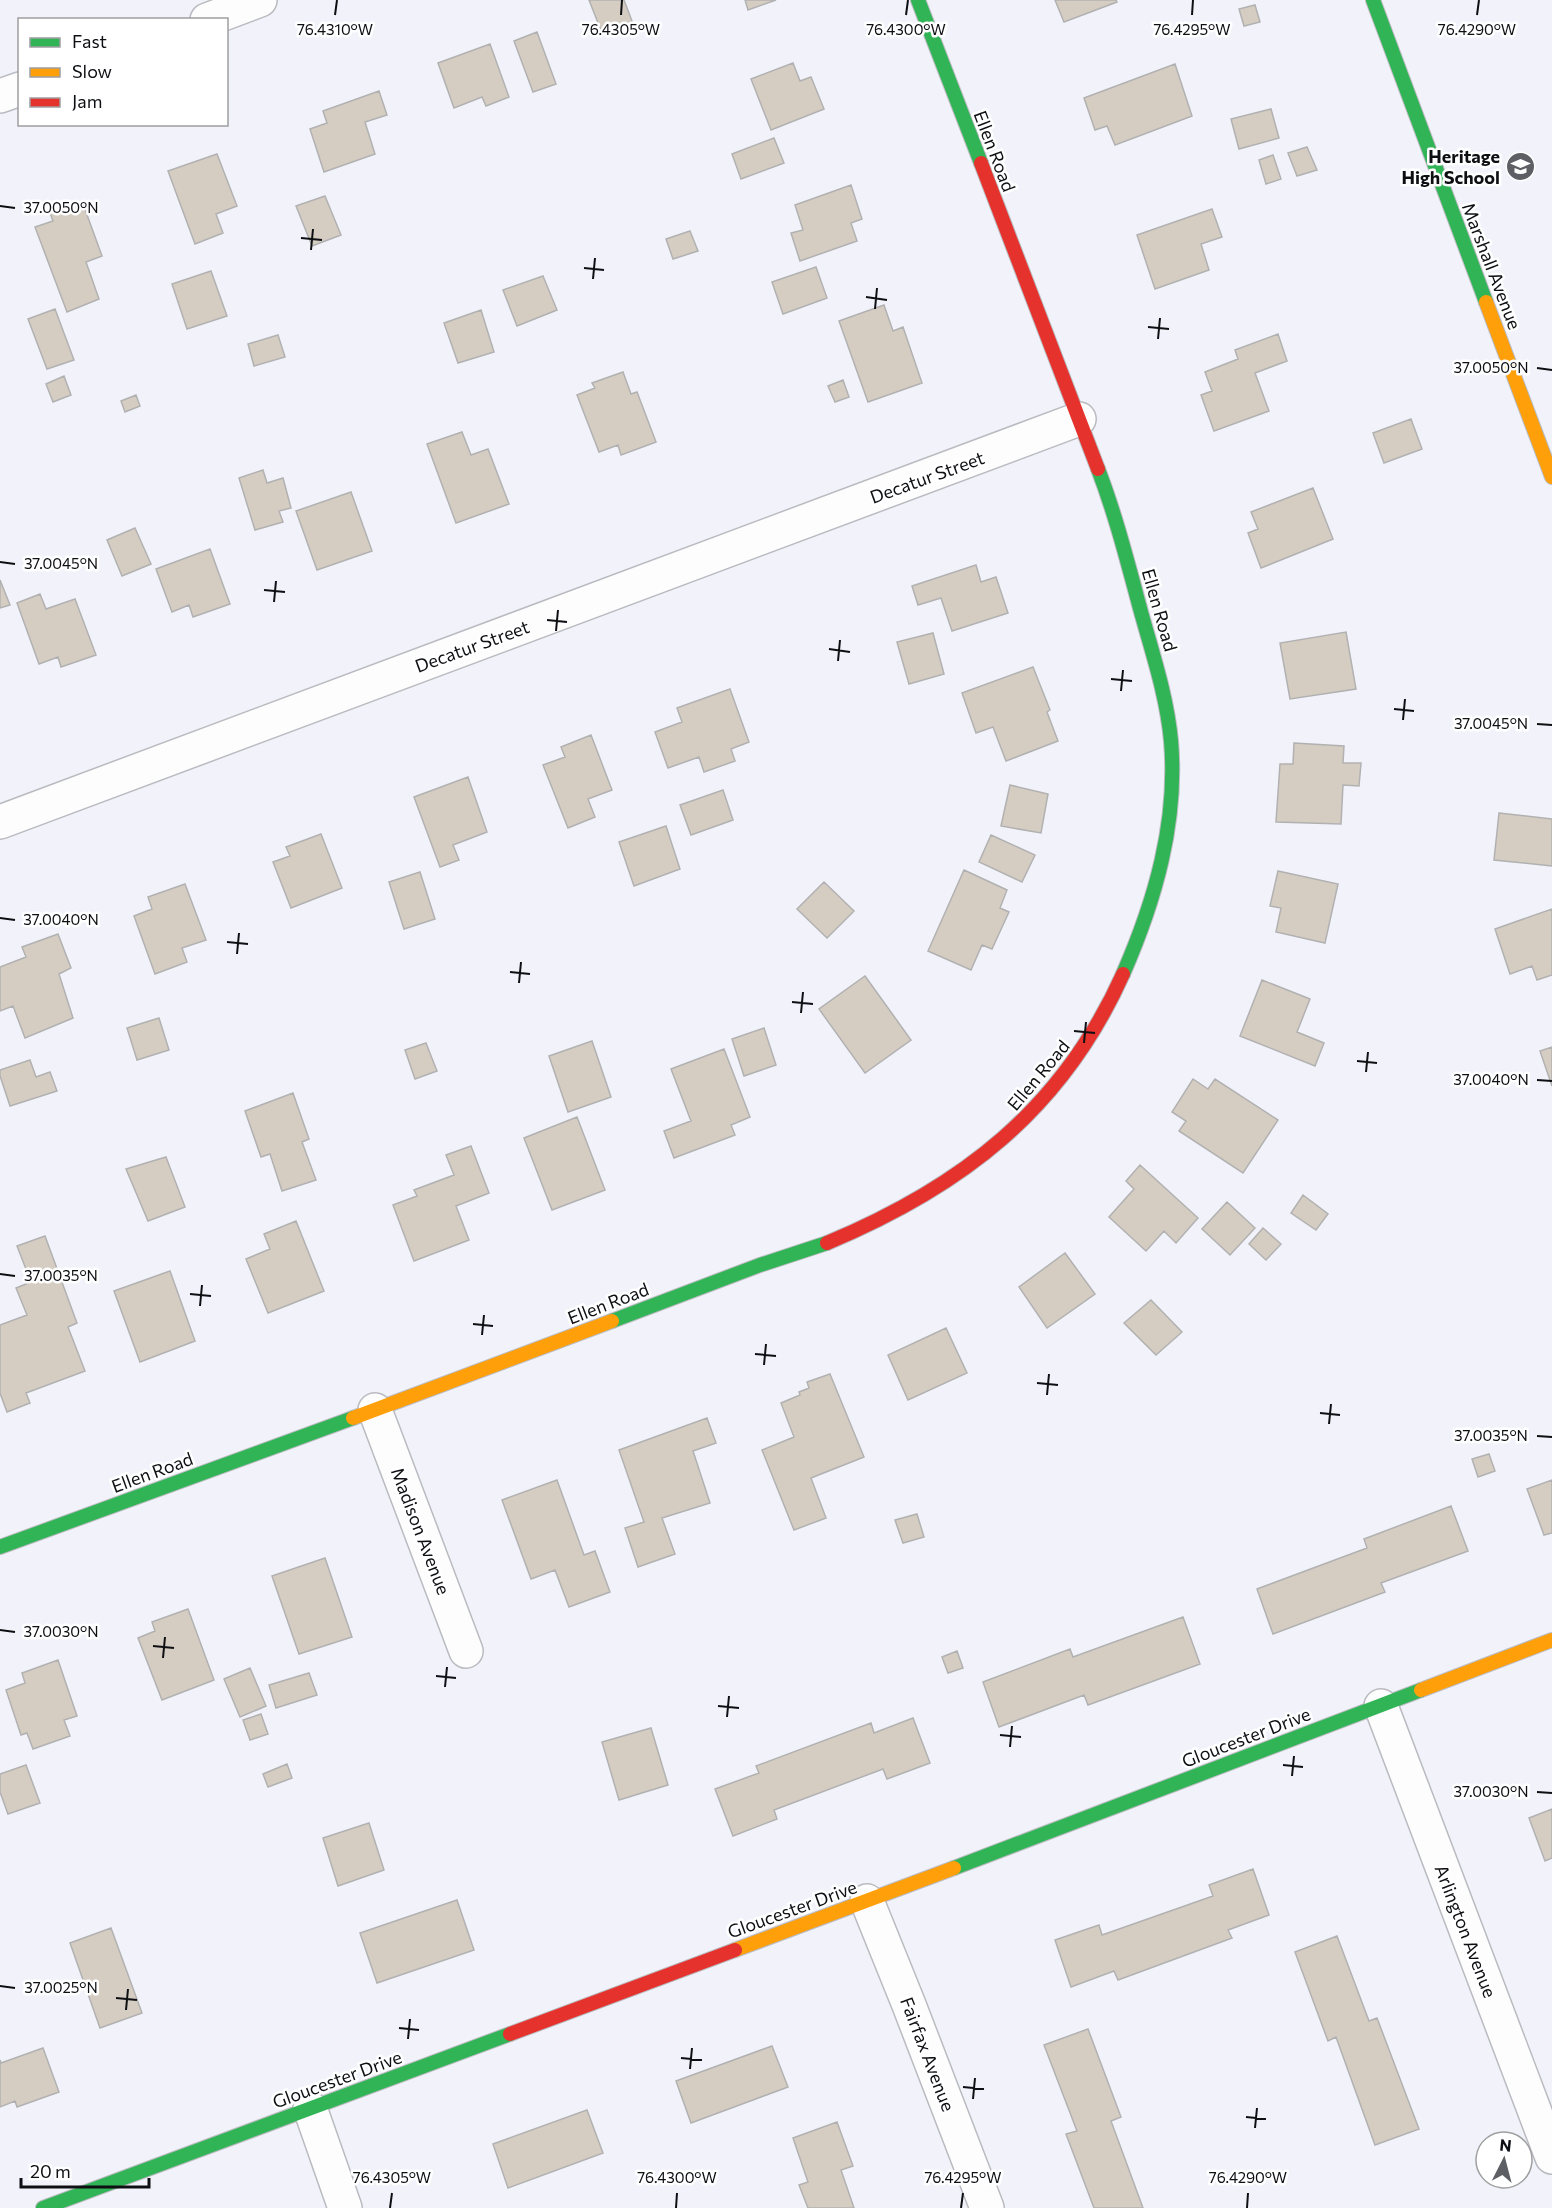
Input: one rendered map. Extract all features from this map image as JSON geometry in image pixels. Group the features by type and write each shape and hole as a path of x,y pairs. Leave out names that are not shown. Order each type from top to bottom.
{"street":[{"path":"212,18 260,0"},
{"name":"Ellen Road","path":"0,1547 375,1410 760,1265 824,1245 885,1218 943,1184 1014,1130 1052,1090 1084,1047 1112,999 1144,927 1157,886 1166,844 1171,801 1172,759 1168,716 1161,682 1113,510 918,0"},
{"name":"Marshall Avenue","path":"1372,0 1552,477"},
{"path":"0,96 18,89"},
{"name":"Decatur Street","path":"0,822 1079,420"},
{"name":"Madison Avenue","path":"375,1410 466,1651"},
{"name":"Gloucester Drive","path":"43,2208 867,1901 1552,1640"},
{"name":"Arlington Avenue","path":"1381,1706 1552,2157"},
{"name":"Fairfax Avenue","path":"867,1901 987,2208"},
{"path":"310,2108 345,2208"}],"building":[{"path":"589,0 624,0 632,21 602,33"},
{"path":"745,0 776,0 748,10"},
{"path":"1055,0 1116,0 1117,2 1064,22"},
{"path":"1255,5 1260,22 1244,26 1239,9"},
{"path":"537,32 556,84 533,92 514,41"},
{"path":"490,44 509,97 486,106 482,97 454,108 438,63"},
{"path":"793,63 800,81 811,77 824,109 771,130 751,79"},
{"path":"1175,64 1192,116 1115,145 1107,126 1095,130 1084,98"},
{"path":"379,91 387,115 365,122 375,154 324,172 310,129 327,123 323,111"},
{"path":"1271,109 1279,138 1239,149 1231,119"},
{"path":"774,138 784,163 741,179 732,154"},
{"path":"1307,147 1317,170 1297,176 1288,153"},
{"path":"217,154 237,206 216,214 223,233 195,244 168,171"},
{"path":"1273,155 1281,179 1266,184 1259,160"},
{"path":"851,185 862,219 851,223 857,241 800,261 791,233 803,230 795,205"},
{"path":"325,196 341,235 312,246 296,206"},
{"path":"82,201 102,256 86,262 99,299 67,312 35,227 53,221 50,213"},
{"path":"1212,209 1222,237 1201,244 1209,270 1155,289 1137,235"},
{"path":"690,231 698,251 673,259 666,239"},
{"path":"816,267 827,298 783,314 772,282"},
{"path":"211,271 227,316 187,329 172,284"},
{"path":"543,276 557,310 517,326 503,290"},
{"path":"884,305 893,331 903,327 922,383 868,402 839,321"},
{"path":"55,309 74,360 47,369 28,319"},
{"path":"481,310 494,352 458,363 444,323"},
{"path":"1278,334 1287,361 1255,373 1269,411 1214,431 1201,395 1212,391 1205,372 1238,359 1235,350"},
{"path":"278,335 285,357 254,366 248,344"},
{"path":"623,372 631,394 637,392 656,442 621,455 618,445 599,452 577,395 595,388 592,383"},
{"path":"64,376 71,395 53,402 46,384"},
{"path":"843,380 849,397 835,402 828,386"},
{"path":"136,395 140,406 125,412 121,401"},
{"path":"1411,419 1422,449 1384,463 1373,433"},
{"path":"462,432 471,455 488,449 509,504 456,523 427,444"},
{"path":"263,470 267,483 283,478 291,508 279,511 283,522 255,530 239,478"},
{"path":"1313,488 1333,539 1261,568 1248,533 1258,529 1251,512"},
{"path":"351,492 372,551 317,570 296,511"},
{"path":"135,528 151,564 122,576 107,540"},
{"path":"210,549 230,604 193,617 189,605 172,612 156,569"},
{"path":"976,565 981,582 996,577 1008,613 952,631 941,598 918,605 912,586"},
{"path":"0,580 10,605 0,608"},
{"path":"40,594 46,609 75,599 96,655 61,667 58,657 39,664 17,603"},
{"path":"1346,632 1356,689 1290,699 1280,643"},
{"path":"933,633 944,674 909,684 897,642"},
{"path":"1033,667 1050,710 1047,712 1058,741 1006,761 993,727 976,733 962,693"},
{"path":"730,689 749,742 731,749 735,761 704,772 699,757 668,768 655,732 682,722 677,708"},
{"path":"591,735 612,790 588,799 595,817 568,828 543,765 565,757 561,747"},
{"path":"1294,743 1344,746 1343,763 1361,763 1359,786 1343,785 1341,824 1276,822 1280,764 1293,764"},
{"path":"468,777 487,832 453,845 459,860 440,867 414,797"},
{"path":"1010,785 1048,794 1041,833 1001,826"},
{"path":"723,790 733,820 691,835 680,805"},
{"path":"1499,813 1552,819 1552,866 1494,860"},
{"path":"666,826 680,869 634,886 619,842"},
{"path":"321,834 342,888 291,908 273,862 290,856 286,847"},
{"path":"991,835 1035,855 1022,882 979,862"},
{"path":"964,870 1007,890 1000,908 1009,912 992,949 982,945 971,970 928,951"},
{"path":"1278,871 1338,884 1325,943 1276,932 1281,908 1270,906"},
{"path":"420,872 435,919 404,929 389,882"},
{"path":"824,882 854,911 827,938 797,909"},
{"path":"185,884 206,940 182,948 187,962 155,974 134,916 152,909 148,897"},
{"path":"1552,909 1552,975 1537,980 1532,966 1510,974 1495,929"},
{"path":"58,934 71,968 59,974 73,1018 25,1038 13,1006 0,1011 0,967 26,957 22,947"},
{"path":"865,976 911,1040 865,1073 819,1009"},
{"path":"1262,980 1310,999 1297,1032 1324,1043 1315,1066 1240,1036"},
{"path":"159,1018 169,1050 137,1060 127,1028"},
{"path":"764,1028 776,1065 744,1076 732,1039"},
{"path":"592,1041 611,1097 568,1112 549,1056"},
{"path":"426,1043 437,1071 415,1079 405,1050"},
{"path":"1552,1047 1552,1086 1540,1051"},
{"path":"724,1049 750,1117 731,1125 735,1135 674,1158 664,1131 691,1121 671,1069"},
{"path":"30,1060 36,1077 50,1072 57,1091 10,1106 0,1070"},
{"path":"1193,1079 1208,1089 1215,1079 1278,1120 1243,1173 1179,1131 1186,1121 1172,1112"},
{"path":"293,1093 309,1139 302,1142 316,1180 282,1191 270,1154 261,1157 245,1111"},
{"path":"577,1117 605,1190 552,1210 524,1138"},
{"path":"471,1146 489,1193 456,1206 469,1240 414,1261 393,1205 417,1196 414,1190 454,1175 446,1155"},
{"path":"166,1157 185,1207 148,1221 126,1169"},
{"path":"1140,1165 1198,1218 1176,1243 1164,1231 1146,1251 1109,1217 1134,1189 1126,1181"},
{"path":"1303,1195 1328,1214 1316,1230 1291,1213"},
{"path":"1227,1202 1255,1228 1230,1255 1202,1229"},
{"path":"296,1221 324,1291 268,1313 246,1259 270,1249 264,1234"},
{"path":"1263,1228 1281,1244 1266,1260 1249,1244"},
{"path":"45,1236 77,1323 68,1327 85,1371 26,1393 30,1403 7,1412 0,1393 0,1325 27,1315 16,1288 31,1282 17,1246"},
{"path":"1065,1253 1095,1294 1047,1328 1019,1287"},
{"path":"170,1271 195,1341 140,1362 114,1291"},
{"path":"1151,1300 1182,1332 1156,1355 1124,1323"},
{"path":"946,1328 967,1373 908,1400 888,1355"},
{"path":"830,1374 864,1457 811,1478 826,1518 794,1530 762,1450 794,1437 781,1403 800,1395 799,1392 809,1388 807,1382"},
{"path":"707,1418 716,1443 693,1451 710,1503 662,1518 675,1554 638,1567 625,1528 644,1522 619,1450"},
{"path":"1489,1454 1495,1471 1478,1477 1472,1459"},
{"path":"557,1480 584,1555 595,1551 610,1592 569,1607 555,1570 531,1579 502,1500"},
{"path":"1552,1480 1552,1533 1544,1535 1527,1489"},
{"path":"1451,1506 1468,1551 1381,1583 1385,1592 1273,1634 1257,1589 1367,1548 1364,1539"},
{"path":"917,1514 924,1537 903,1543 895,1520"},
{"path":"325,1558 352,1637 299,1654 272,1576"},
{"path":"188,1609 214,1680 162,1700 138,1638 155,1631 152,1622"},
{"path":"1183,1617 1200,1664 1088,1705 1084,1695 999,1727 983,1682 1070,1649 1073,1657"},
{"path":"957,1651 963,1668 948,1673 942,1657"},
{"path":"58,1660 77,1716 64,1720 70,1736 33,1749 27,1733 21,1735 6,1690 25,1683 22,1673"},
{"path":"250,1668 266,1706 240,1717 224,1679"},
{"path":"309,1673 317,1695 276,1708 269,1685"},
{"path":"261,1714 268,1734 250,1740 243,1720"},
{"path":"913,1718 930,1763 887,1779 883,1769 774,1810 777,1819 733,1836 715,1789 759,1773 756,1766 871,1723 874,1733"},
{"path":"651,1728 668,1785 619,1800 602,1742"},
{"path":"287,1764 292,1778 268,1787 263,1774"},
{"path":"26,1765 40,1803 8,1814 0,1792 0,1774"},
{"path":"1552,1809 1552,1858 1545,1861 1529,1818"},
{"path":"369,1823 384,1870 338,1886 323,1838"},
{"path":"1253,1869 1269,1915 1228,1930 1232,1938 1118,1980 1114,1971 1071,1987 1055,1940 1099,1925 1102,1935 1213,1896 1209,1885"},
{"path":"457,1900 474,1950 377,1983 360,1933"},
{"path":"111,1928 142,2013 100,2028 70,1943"},
{"path":"1337,1936 1369,2021 1377,2018 1419,2129 1375,2145 1336,2037 1328,2041 1295,1952"},
{"path":"1088,2029 1121,2117 1111,2121 1143,2208 1094,2208 1066,2134 1077,2131 1044,2045"},
{"path":"772,2046 788,2087 691,2123 676,2081"},
{"path":"43,2048 59,2092 17,2107 15,2101 0,2107 0,2060 1,2063"},
{"path":"587,2110 603,2153 508,2188 493,2144"},
{"path":"837,2122 853,2166 841,2170 854,2208 808,2208 799,2185 808,2182 793,2138"}],"traffic: fast":[{"path":"918,0 981,163"},
{"path":"1373,0 1486,302"},
{"path":"1098,469 1116,522 1155,660 1171,741 1171,801 1162,860 1145,918 1123,974"},
{"path":"612,1321 760,1265 827,1243"},
{"path":"0,1547 353,1418"},
{"path":"954,1868 1421,1690"},
{"path":"43,2208 510,2034"}],"traffic: slow":[{"path":"1486,302 1552,477"},
{"path":"353,1418 612,1321"},
{"path":"1421,1690 1552,1640"},
{"path":"735,1950 954,1868"}],"traffic: jam":[{"path":"981,163 1098,469"},
{"path":"827,1243 876,1221 921,1196 963,1169 1002,1138 1038,1104 1070,1066 1098,1022 1123,974"},
{"path":"510,2034 735,1950"}],"place":[{"name":"Heritage High School","path":"1521,166"}]}
